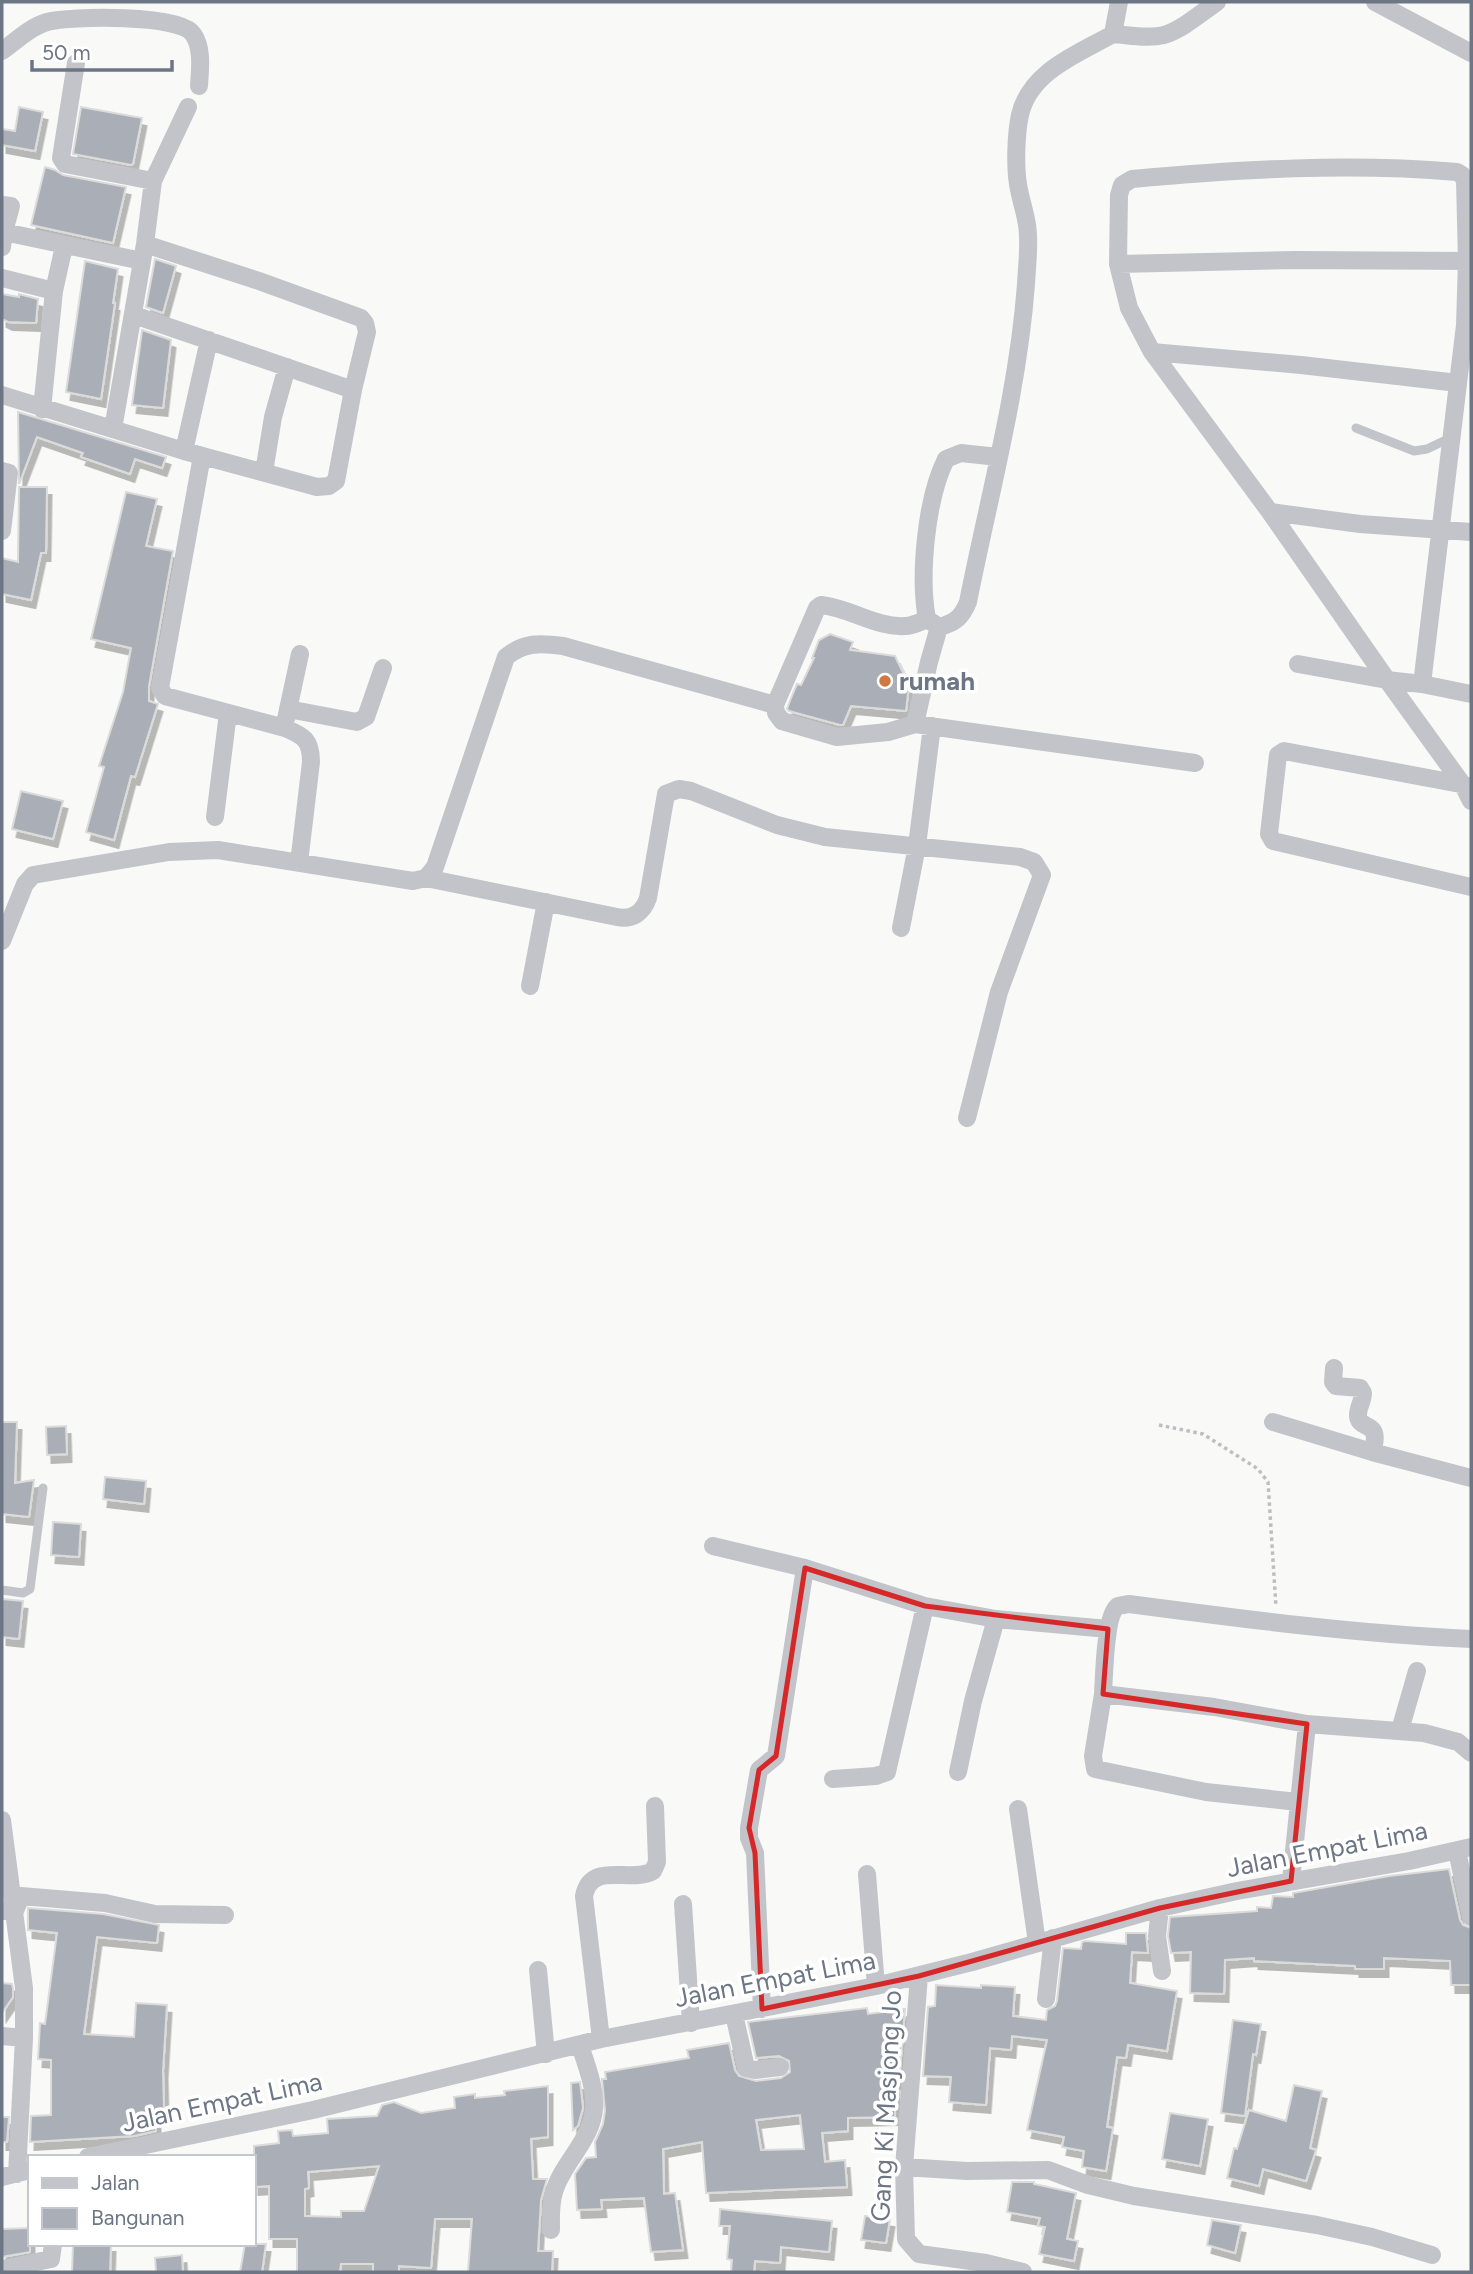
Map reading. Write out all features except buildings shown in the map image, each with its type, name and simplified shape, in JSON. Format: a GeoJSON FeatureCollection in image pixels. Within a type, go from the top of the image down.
{"type":"FeatureCollection","features":[{"type":"Feature","properties":{"kind":"street"},"geometry":{"type":"LineString","coordinates":[[1112,34],[1119,2]]}},
{"type":"Feature","properties":{"kind":"street"},"geometry":{"type":"LineString","coordinates":[[1195,763],[924,725],[837,737],[782,720],[776,713],[775,705],[817,608],[821,605],[840,608],[894,626],[953,623],[963,614],[968,602],[998,457],[1008,424],[1017,369],[1027,263],[1027,225],[1016,170],[1020,115],[1039,79],[1112,34],[1164,34],[1217,2]]}},
{"type":"Feature","properties":{"kind":"street"},"geometry":{"type":"LineString","coordinates":[[1375,2],[1471,53]]}},
{"type":"Feature","properties":{"kind":"street"},"geometry":{"type":"LineString","coordinates":[[2,51],[34,27],[48,22],[93,17],[163,21],[184,25],[194,34],[200,57],[198,86]]}},
{"type":"Feature","properties":{"kind":"street"},"geometry":{"type":"LineString","coordinates":[[76,63],[61,158],[65,164],[153,181]]}},
{"type":"Feature","properties":{"kind":"street"},"geometry":{"type":"LineString","coordinates":[[113,429],[144,253],[153,181],[188,107]]}},
{"type":"Feature","properties":{"kind":"street"},"geometry":{"type":"LineString","coordinates":[[1422,684],[1465,325],[1469,261],[1465,181],[1462,175],[1457,172],[1367,167],[1237,169],[1132,179],[1122,185],[1119,195],[1118,264],[1129,308],[1152,352],[1270,512],[1387,680],[1467,786],[1471,801]]}},
{"type":"Feature","properties":{"kind":"street"},"geometry":{"type":"LineString","coordinates":[[2,205],[11,206],[3,240],[144,253],[259,281],[361,318],[367,332],[336,481],[329,486],[317,487],[184,451],[2,395]]}},
{"type":"Feature","properties":{"kind":"street"},"geometry":{"type":"LineString","coordinates":[[41,409],[54,291],[64,246]]}},
{"type":"Feature","properties":{"kind":"street"},"geometry":{"type":"LineString","coordinates":[[1118,264],[1294,260],[1469,261]]}},
{"type":"Feature","properties":{"kind":"street"},"geometry":{"type":"LineString","coordinates":[[2,278],[54,291]]}},
{"type":"Feature","properties":{"kind":"street"},"geometry":{"type":"LineString","coordinates":[[134,315],[353,390]]}},
{"type":"Feature","properties":{"kind":"street"},"geometry":{"type":"LineString","coordinates":[[184,451],[209,340]]}},
{"type":"Feature","properties":{"kind":"street"},"geometry":{"type":"LineString","coordinates":[[1152,352],[1458,383]]}},
{"type":"Feature","properties":{"kind":"street"},"geometry":{"type":"LineString","coordinates":[[264,472],[273,417],[287,367]]}},
{"type":"Feature","properties":{"kind":"street"},"geometry":{"type":"LineString","coordinates":[[901,928],[917,846],[933,623],[924,604],[926,538],[941,469],[946,459],[961,453],[998,457]]}},
{"type":"Feature","properties":{"kind":"street"},"geometry":{"type":"LineString","coordinates":[[202,456],[160,688],[165,695],[285,728],[299,733],[307,741],[311,750],[299,863]]}},
{"type":"Feature","properties":{"kind":"street"},"geometry":{"type":"LineString","coordinates":[[2,471],[9,473],[2,531]]}},
{"type":"Feature","properties":{"kind":"street"},"geometry":{"type":"LineString","coordinates":[[1270,512],[1360,524],[1471,532]]}},
{"type":"Feature","properties":{"kind":"street"},"geometry":{"type":"LineString","coordinates":[[426,878],[435,867],[506,657],[516,648],[545,643],[562,646],[775,705]]}},
{"type":"Feature","properties":{"kind":"street"},"geometry":{"type":"LineString","coordinates":[[285,728],[300,654]]}},
{"type":"Feature","properties":{"kind":"street"},"geometry":{"type":"LineString","coordinates":[[1298,664],[1471,694]]}},
{"type":"Feature","properties":{"kind":"street"},"geometry":{"type":"LineString","coordinates":[[288,709],[357,722],[362,720],[366,717],[383,668]]}},
{"type":"Feature","properties":{"kind":"street"},"geometry":{"type":"LineString","coordinates":[[215,817],[228,713]]}},
{"type":"Feature","properties":{"kind":"street"},"geometry":{"type":"LineString","coordinates":[[1467,786],[1284,751],[1278,755],[1269,834],[1273,841],[1471,887]]}},
{"type":"Feature","properties":{"kind":"street"},"geometry":{"type":"LineString","coordinates":[[2,941],[25,884],[33,875],[187,850],[218,850],[413,881],[426,878],[630,918],[641,910],[648,898],[666,794],[679,789],[700,794],[777,825],[825,837],[1020,857],[1034,862],[1042,875],[999,992],[967,1118]]}},
{"type":"Feature","properties":{"kind":"street"},"geometry":{"type":"LineString","coordinates":[[530,986],[546,902]]}},
{"type":"Feature","properties":{"kind":"street"},"geometry":{"type":"LineString","coordinates":[[1334,1368],[1336,1386],[1360,1388],[1363,1393],[1358,1415],[1359,1421],[1376,1435],[1372,1452]]}},
{"type":"Feature","properties":{"kind":"street"},"geometry":{"type":"LineString","coordinates":[[1273,1422],[1471,1478]]}},
{"type":"Feature","properties":{"kind":"street"},"geometry":{"type":"LineString","coordinates":[[713,1546],[805,1568],[925,1606],[996,1619],[1108,1629]]}},
{"type":"Feature","properties":{"kind":"street"},"geometry":{"type":"LineString","coordinates":[[762,2009],[755,1853],[748,1838],[759,1770],[776,1756],[805,1568]]}},
{"type":"Feature","properties":{"kind":"street"},"geometry":{"type":"LineString","coordinates":[[1298,1802],[1206,1792],[1095,1769],[1093,1756],[1103,1694],[1108,1629],[1112,1612],[1118,1606],[1129,1604],[1277,1623],[1471,1639]]}},
{"type":"Feature","properties":{"kind":"street"},"geometry":{"type":"LineString","coordinates":[[833,1779],[876,1776],[887,1772],[925,1606]]}},
{"type":"Feature","properties":{"kind":"street"},"geometry":{"type":"LineString","coordinates":[[958,1772],[973,1701],[996,1619]]}},
{"type":"Feature","properties":{"kind":"street"},"geometry":{"type":"LineString","coordinates":[[1400,1730],[1417,1671]]}},
{"type":"Feature","properties":{"kind":"street"},"geometry":{"type":"LineString","coordinates":[[1103,1694],[1214,1707],[1307,1724],[1424,1733],[1458,1742],[1471,1753]]}},
{"type":"Feature","properties":{"kind":"street"},"geometry":{"type":"LineString","coordinates":[[1292,1881],[1307,1724]]}},
{"type":"Feature","properties":{"kind":"street"},"geometry":{"type":"LineString","coordinates":[[601,2039],[585,1890],[598,1876],[646,1874],[653,1871],[657,1863],[655,1806]]}},
{"type":"Feature","properties":{"kind":"street"},"geometry":{"type":"LineString","coordinates":[[1018,1809],[1045,1941],[1045,1999]]}},
{"type":"Feature","properties":{"kind":"street"},"geometry":{"type":"LineString","coordinates":[[2,1820],[8,1911],[24,1988],[24,2038],[16,2173]]}},
{"type":"Feature","properties":{"kind":"street"},"geometry":{"type":"LineString","coordinates":[[1464,1849],[1471,1917]]}},
{"type":"Feature","properties":{"kind":"street","name":"Jalan Empat Lima"},"geometry":{"type":"LineString","coordinates":[[98,2155],[313,2110],[601,2039],[876,1986],[1160,1908],[1464,1849]]}},
{"type":"Feature","properties":{"kind":"street"},"geometry":{"type":"LineString","coordinates":[[867,1874],[876,1986]]}},
{"type":"Feature","properties":{"kind":"street"},"geometry":{"type":"LineString","coordinates":[[8,1911],[20,1896],[105,1903],[155,1914],[225,1915]]}},
{"type":"Feature","properties":{"kind":"street"},"geometry":{"type":"LineString","coordinates":[[683,1903],[691,2023]]}},
{"type":"Feature","properties":{"kind":"street"},"geometry":{"type":"LineString","coordinates":[[1160,1908],[1158,1942],[1162,1970]]}},
{"type":"Feature","properties":{"kind":"street"},"geometry":{"type":"LineString","coordinates":[[537,1970],[545,2054]]}},
{"type":"Feature","properties":{"kind":"street","name":"Gang Ki Masjong Jo"},"geometry":{"type":"LineString","coordinates":[[919,1976],[904,2168],[906,2239],[919,2254],[986,2263],[1023,2272]]}},
{"type":"Feature","properties":{"kind":"street"},"geometry":{"type":"LineString","coordinates":[[734,2014],[746,2068],[755,2070],[780,2067]]}},
{"type":"Feature","properties":{"kind":"street"},"geometry":{"type":"LineString","coordinates":[[2,2036],[24,2038]]}},
{"type":"Feature","properties":{"kind":"street"},"geometry":{"type":"LineString","coordinates":[[551,2231],[554,2192],[566,2166],[579,2147],[594,2112],[593,2093],[580,2045]]}},
{"type":"Feature","properties":{"kind":"street"},"geometry":{"type":"LineString","coordinates":[[904,2168],[967,2171],[1048,2170],[1088,2185],[1134,2196],[1317,2225],[1372,2237],[1432,2255]]}},
{"type":"Feature","properties":{"kind":"street"},"geometry":{"type":"LineString","coordinates":[[2,2269],[51,2259],[53,2246]]}},
{"type":"Feature","properties":{"kind":"lane"},"geometry":{"type":"LineString","coordinates":[[1356,428],[1413,451],[1427,449],[1452,438]]}},
{"type":"Feature","properties":{"kind":"lane"},"geometry":{"type":"LineString","coordinates":[[2,1590],[23,1593],[30,1589],[43,1488]]}},
{"type":"Feature","properties":{"kind":"path"},"geometry":{"type":"LineString","coordinates":[[1159,1425],[1203,1434],[1258,1469],[1268,1482],[1277,1623]]}},
{"type":"Feature","properties":{"kind":"highlighted area"},"geometry":{"type":"Polygon","coordinates":[[[805,1568],[925,1606],[1108,1629],[1103,1694],[1307,1724],[1291,1881],[1160,1908],[919,1976],[762,2009],[755,1853],[749,1828],[759,1770],[776,1756],[805,1568]]]}},
{"type":"Feature","properties":{"kind":"place","name":"rumah"},"geometry":{"type":"Point","coordinates":[885,681]}}]}
